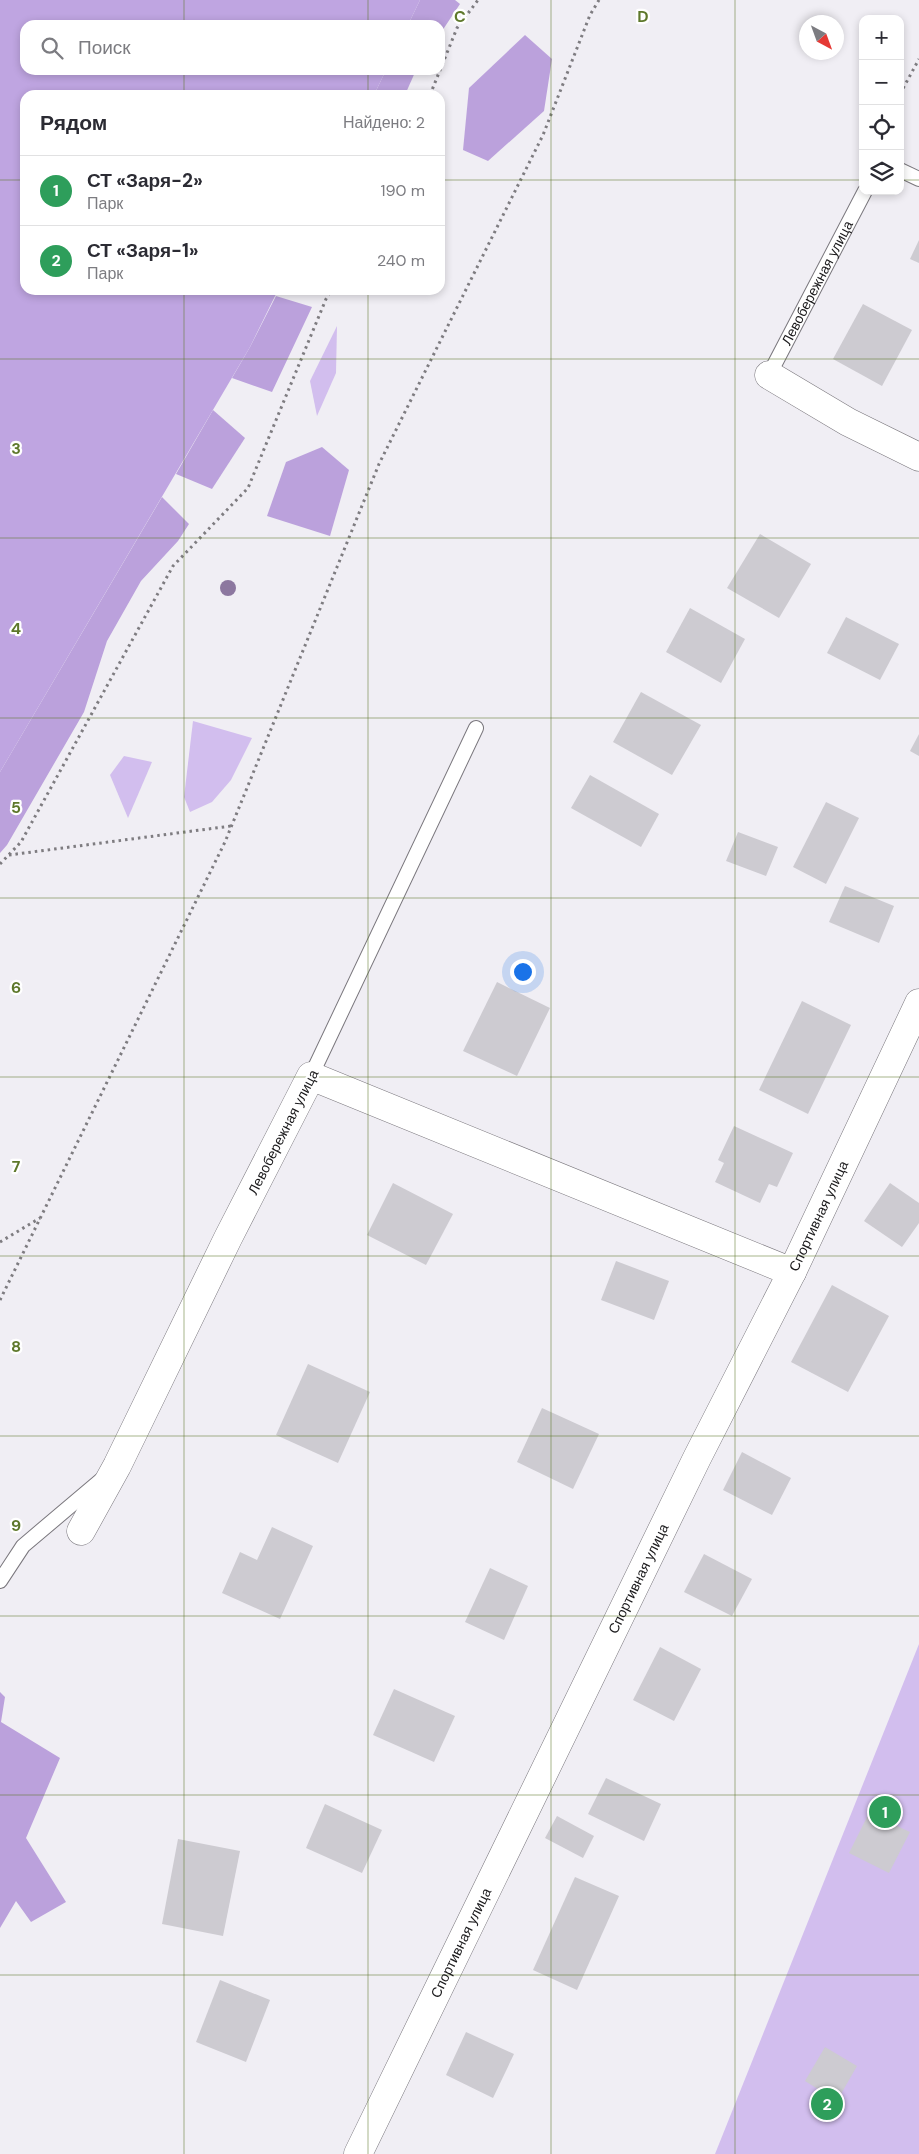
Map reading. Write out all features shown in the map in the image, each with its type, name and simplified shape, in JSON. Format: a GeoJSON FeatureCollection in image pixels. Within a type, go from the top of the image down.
{"type":"FeatureCollection","features":[{"type":"Feature","properties":{"kind":"street"},"geometry":{"type":"LineString","coordinates":[[769,376],[848,422],[919,457]]}},
{"type":"Feature","properties":{"kind":"street","name":"Спортивная улица"},"geometry":{"type":"LineString","coordinates":[[358,2154],[697,1458],[792,1272],[919,1003]]}},
{"type":"Feature","properties":{"kind":"street"},"geometry":{"type":"LineString","coordinates":[[311,1076],[792,1272]]}},
{"type":"Feature","properties":{"kind":"street","name":"Левобережная улица"},"geometry":{"type":"LineString","coordinates":[[81,1531],[117,1466],[228,1238],[311,1076]]}},
{"type":"Feature","properties":{"kind":"lane"},"geometry":{"type":"LineString","coordinates":[[904,172],[919,180]]}},
{"type":"Feature","properties":{"kind":"lane","name":"Левобережная улица"},"geometry":{"type":"LineString","coordinates":[[769,376],[863,195]]}},
{"type":"Feature","properties":{"kind":"lane","name":"Левобережная улица"},"geometry":{"type":"LineString","coordinates":[[311,1076],[476,728]]}},
{"type":"Feature","properties":{"kind":"lane"},"geometry":{"type":"LineString","coordinates":[[0,1581],[23,1546],[117,1466]]}},
{"type":"Feature","properties":{"kind":"path"},"geometry":{"type":"LineString","coordinates":[[445,58],[457,28],[478,0]]}},
{"type":"Feature","properties":{"kind":"path"},"geometry":{"type":"LineString","coordinates":[[0,1300],[231,826],[379,464],[543,135],[590,15],[599,0]]}},
{"type":"Feature","properties":{"kind":"path"},"geometry":{"type":"LineString","coordinates":[[904,87],[919,59]]}},
{"type":"Feature","properties":{"kind":"path"},"geometry":{"type":"LineString","coordinates":[[432,90],[438,75]]}},
{"type":"Feature","properties":{"kind":"path"},"geometry":{"type":"LineString","coordinates":[[0,864],[21,842],[173,566],[248,488],[329,295]]}},
{"type":"Feature","properties":{"kind":"path"},"geometry":{"type":"LineString","coordinates":[[9,855],[231,826]]}},
{"type":"Feature","properties":{"kind":"path"},"geometry":{"type":"LineString","coordinates":[[0,1242],[41,1217]]}},
{"type":"Feature","properties":{"kind":"shaded area"},"geometry":{"type":"Polygon","coordinates":[[[0,0],[420,0],[410,20],[20,20],[20,75],[384,75],[376,90],[20,90],[20,295],[276,295],[250,347],[0,772],[0,0]]]}},
{"type":"Feature","properties":{"kind":"shaded area"},"geometry":{"type":"Polygon","coordinates":[[[420,0],[455,0],[460,4],[445,26],[445,20],[410,20],[420,0]]]}},
{"type":"Feature","properties":{"kind":"shaded area"},"geometry":{"type":"Polygon","coordinates":[[[525,35],[552,59],[544,111],[488,161],[463,150],[469,88],[525,35]]]}},
{"type":"Feature","properties":{"kind":"shaded area"},"geometry":{"type":"Polygon","coordinates":[[[384,75],[414,75],[407,90],[376,90],[384,75]]]}},
{"type":"Feature","properties":{"kind":"shaded area"},"geometry":{"type":"Polygon","coordinates":[[[276,296],[312,307],[272,392],[232,378],[276,296]]]}},
{"type":"Feature","properties":{"kind":"shaded area"},"geometry":{"type":"Polygon","coordinates":[[[337,326],[336,373],[317,416],[310,381],[337,326]]]}},
{"type":"Feature","properties":{"kind":"shaded area"},"geometry":{"type":"Polygon","coordinates":[[[213,410],[245,438],[212,489],[176,474],[213,410]]]}},
{"type":"Feature","properties":{"kind":"shaded area"},"geometry":{"type":"Polygon","coordinates":[[[322,447],[349,470],[330,536],[267,516],[286,462],[322,447]]]}},
{"type":"Feature","properties":{"kind":"shaded area"},"geometry":{"type":"Polygon","coordinates":[[[162,497],[189,524],[178,541],[141,581],[107,641],[84,712],[7,845],[0,853],[0,772],[162,497]]]}},
{"type":"Feature","properties":{"kind":"shaded area"},"geometry":{"type":"Polygon","coordinates":[[[193,721],[252,738],[231,780],[212,802],[190,812],[184,797],[193,721]]]}},
{"type":"Feature","properties":{"kind":"shaded area"},"geometry":{"type":"Polygon","coordinates":[[[124,756],[152,762],[128,818],[110,775],[124,756]]]}},
{"type":"Feature","properties":{"kind":"shaded area"},"geometry":{"type":"Polygon","coordinates":[[[919,1644],[919,2154],[715,2154],[919,1644]]]}},
{"type":"Feature","properties":{"kind":"shaded area"},"geometry":{"type":"Polygon","coordinates":[[[0,1692],[5,1697],[1,1722],[60,1758],[26,1838],[66,1902],[31,1922],[16,1901],[0,1928],[0,1692]]]}},
{"type":"Feature","properties":{"kind":"building"},"geometry":{"type":"Polygon","coordinates":[[[919,240],[919,263],[910,259],[919,240]]]}},
{"type":"Feature","properties":{"kind":"building"},"geometry":{"type":"Polygon","coordinates":[[[863,304],[912,330],[882,386],[833,359],[863,304]]]}},
{"type":"Feature","properties":{"kind":"building"},"geometry":{"type":"Polygon","coordinates":[[[760,534],[811,564],[779,618],[727,588],[760,534]]]}},
{"type":"Feature","properties":{"kind":"building"},"geometry":{"type":"Polygon","coordinates":[[[690,608],[745,639],[721,683],[666,652],[690,608]]]}},
{"type":"Feature","properties":{"kind":"building"},"geometry":{"type":"Polygon","coordinates":[[[846,617],[899,644],[880,680],[827,653],[846,617]]]}},
{"type":"Feature","properties":{"kind":"building"},"geometry":{"type":"Polygon","coordinates":[[[641,692],[701,725],[672,775],[613,742],[641,692]]]}},
{"type":"Feature","properties":{"kind":"building"},"geometry":{"type":"Polygon","coordinates":[[[919,734],[919,756],[910,751],[919,734]]]}},
{"type":"Feature","properties":{"kind":"building"},"geometry":{"type":"Polygon","coordinates":[[[590,775],[659,814],[641,847],[571,808],[590,775]]]}},
{"type":"Feature","properties":{"kind":"building"},"geometry":{"type":"Polygon","coordinates":[[[826,802],[859,818],[826,884],[793,867],[826,802]]]}},
{"type":"Feature","properties":{"kind":"building"},"geometry":{"type":"Polygon","coordinates":[[[738,832],[778,847],[766,876],[726,861],[738,832]]]}},
{"type":"Feature","properties":{"kind":"building"},"geometry":{"type":"Polygon","coordinates":[[[845,886],[894,906],[879,943],[829,922],[845,886]]]}},
{"type":"Feature","properties":{"kind":"building"},"geometry":{"type":"Polygon","coordinates":[[[497,982],[550,1008],[517,1076],[463,1051],[497,982]]]}},
{"type":"Feature","properties":{"kind":"building"},"geometry":{"type":"Polygon","coordinates":[[[802,1001],[851,1025],[808,1114],[759,1090],[802,1001]]]}},
{"type":"Feature","properties":{"kind":"building"},"geometry":{"type":"Polygon","coordinates":[[[734,1126],[793,1153],[777,1187],[769,1184],[760,1203],[715,1182],[724,1163],[718,1160],[734,1126]]]}},
{"type":"Feature","properties":{"kind":"building"},"geometry":{"type":"Polygon","coordinates":[[[393,1183],[453,1214],[426,1265],[367,1235],[393,1183]]]}},
{"type":"Feature","properties":{"kind":"building"},"geometry":{"type":"Polygon","coordinates":[[[890,1183],[919,1203],[919,1223],[902,1247],[864,1221],[890,1183]]]}},
{"type":"Feature","properties":{"kind":"building"},"geometry":{"type":"Polygon","coordinates":[[[616,1261],[669,1281],[654,1320],[601,1300],[616,1261]]]}},
{"type":"Feature","properties":{"kind":"building"},"geometry":{"type":"Polygon","coordinates":[[[832,1285],[889,1316],[848,1392],[791,1362],[832,1285]]]}},
{"type":"Feature","properties":{"kind":"building"},"geometry":{"type":"Polygon","coordinates":[[[308,1364],[370,1392],[338,1463],[276,1435],[308,1364]]]}},
{"type":"Feature","properties":{"kind":"building"},"geometry":{"type":"Polygon","coordinates":[[[542,1408],[599,1434],[573,1489],[517,1462],[542,1408]]]}},
{"type":"Feature","properties":{"kind":"building"},"geometry":{"type":"Polygon","coordinates":[[[742,1452],[791,1478],[772,1515],[723,1490],[742,1452]]]}},
{"type":"Feature","properties":{"kind":"building"},"geometry":{"type":"Polygon","coordinates":[[[272,1527],[313,1546],[280,1619],[222,1593],[240,1552],[257,1560],[272,1527]]]}},
{"type":"Feature","properties":{"kind":"building"},"geometry":{"type":"Polygon","coordinates":[[[704,1554],[752,1579],[732,1616],[684,1592],[704,1554]]]}},
{"type":"Feature","properties":{"kind":"building"},"geometry":{"type":"Polygon","coordinates":[[[490,1568],[528,1586],[504,1640],[465,1622],[490,1568]]]}},
{"type":"Feature","properties":{"kind":"building"},"geometry":{"type":"Polygon","coordinates":[[[660,1647],[701,1669],[674,1721],[633,1700],[660,1647]]]}},
{"type":"Feature","properties":{"kind":"building"},"geometry":{"type":"Polygon","coordinates":[[[394,1689],[455,1716],[434,1762],[373,1735],[394,1689]]]}},
{"type":"Feature","properties":{"kind":"building"},"geometry":{"type":"Polygon","coordinates":[[[606,1778],[661,1804],[644,1841],[588,1814],[606,1778]]]}},
{"type":"Feature","properties":{"kind":"building"},"geometry":{"type":"Polygon","coordinates":[[[325,1804],[382,1830],[362,1873],[306,1848],[325,1804]]]}},
{"type":"Feature","properties":{"kind":"building"},"geometry":{"type":"Polygon","coordinates":[[[869,1813],[910,1832],[889,1873],[849,1853],[869,1813]]]}},
{"type":"Feature","properties":{"kind":"building"},"geometry":{"type":"Polygon","coordinates":[[[557,1816],[594,1836],[583,1858],[545,1838],[557,1816]]]}},
{"type":"Feature","properties":{"kind":"building"},"geometry":{"type":"Polygon","coordinates":[[[178,1839],[240,1851],[223,1936],[162,1924],[178,1839]]]}},
{"type":"Feature","properties":{"kind":"building"},"geometry":{"type":"Polygon","coordinates":[[[575,1877],[619,1896],[577,1990],[533,1970],[575,1877]]]}},
{"type":"Feature","properties":{"kind":"building"},"geometry":{"type":"Polygon","coordinates":[[[220,1980],[270,2000],[246,2062],[196,2042],[220,1980]]]}},
{"type":"Feature","properties":{"kind":"building"},"geometry":{"type":"Polygon","coordinates":[[[466,2032],[514,2054],[493,2098],[446,2075],[466,2032]]]}},
{"type":"Feature","properties":{"kind":"building"},"geometry":{"type":"Polygon","coordinates":[[[825,2047],[857,2066],[837,2101],[805,2081],[825,2047]]]}},
{"type":"Feature","properties":{"kind":"place","name":"СТ «Заря-2»"},"geometry":{"type":"Point","coordinates":[885,1812]}},
{"type":"Feature","properties":{"kind":"place","name":"СТ «Заря-1»"},"geometry":{"type":"Point","coordinates":[827,2104]}}]}
